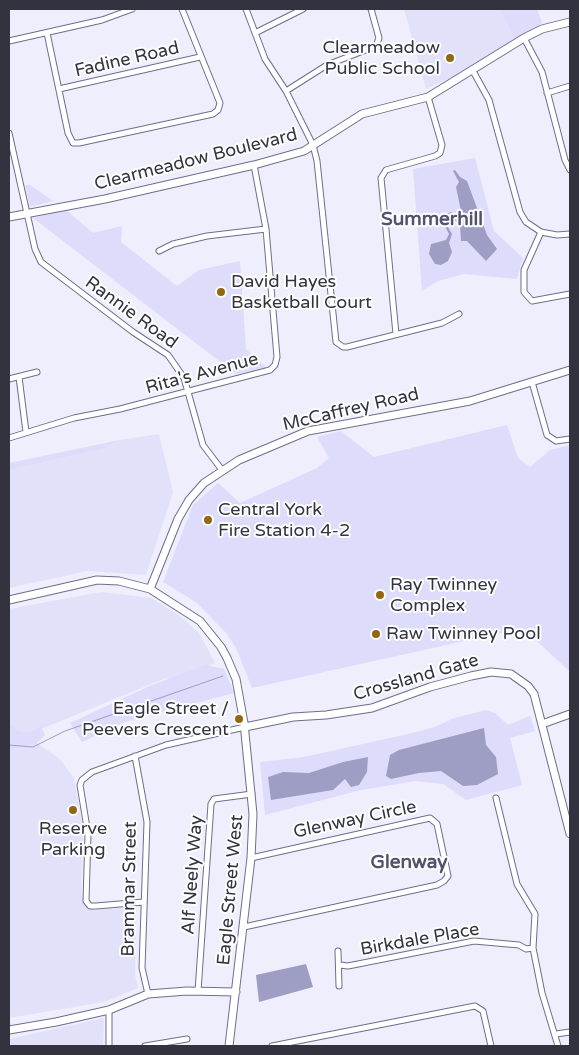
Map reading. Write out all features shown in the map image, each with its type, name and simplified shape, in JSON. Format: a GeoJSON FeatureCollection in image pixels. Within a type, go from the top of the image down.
{"type":"FeatureCollection","features":[{"type":"Feature","properties":{"kind":"street"},"geometry":{"type":"LineString","coordinates":[[9,41],[102,20],[132,9]]}},
{"type":"Feature","properties":{"kind":"street"},"geometry":{"type":"LineString","coordinates":[[47,33],[68,134],[73,142],[79,143],[212,114],[218,110],[220,103],[182,9]]}},
{"type":"Feature","properties":{"kind":"street"},"geometry":{"type":"LineString","coordinates":[[246,9],[265,59],[286,91],[313,145],[321,184],[336,342],[342,347],[347,347],[442,323],[459,314]]}},
{"type":"Feature","properties":{"kind":"street"},"geometry":{"type":"LineString","coordinates":[[256,33],[303,9]]}},
{"type":"Feature","properties":{"kind":"street"},"geometry":{"type":"LineString","coordinates":[[286,91],[326,65],[376,46],[379,38],[371,9]]}},
{"type":"Feature","properties":{"kind":"street","name":"Clearmeadow Boulevard"},"geometry":{"type":"LineString","coordinates":[[9,217],[254,165],[304,151],[362,114],[428,97],[524,38],[542,29],[570,22]]}},
{"type":"Feature","properties":{"kind":"street"},"geometry":{"type":"LineString","coordinates":[[524,38],[539,66],[565,160],[570,170]]}},
{"type":"Feature","properties":{"kind":"street","name":"Fadine Road"},"geometry":{"type":"LineString","coordinates":[[59,89],[200,57]]}},
{"type":"Feature","properties":{"kind":"street"},"geometry":{"type":"LineString","coordinates":[[473,71],[489,100],[520,212],[526,222],[541,232],[557,236],[570,234]]}},
{"type":"Feature","properties":{"kind":"street"},"geometry":{"type":"LineString","coordinates":[[547,93],[570,86]]}},
{"type":"Feature","properties":{"kind":"street"},"geometry":{"type":"LineString","coordinates":[[396,334],[381,178],[386,170],[440,153],[442,145],[428,97]]}},
{"type":"Feature","properties":{"kind":"street","name":"Rannie Road"},"geometry":{"type":"LineString","coordinates":[[9,132],[35,249],[41,262],[133,332],[168,355],[179,368],[189,392],[203,446],[222,470]]}},
{"type":"Feature","properties":{"kind":"street","name":"Rita's Avenue"},"geometry":{"type":"LineString","coordinates":[[9,438],[26,432],[263,373],[275,365],[276,356],[266,230],[254,165]]}},
{"type":"Feature","properties":{"kind":"street"},"geometry":{"type":"LineString","coordinates":[[159,251],[173,244],[207,236],[266,230]]}},
{"type":"Feature","properties":{"kind":"street"},"geometry":{"type":"LineString","coordinates":[[541,232],[524,270],[524,292],[532,301],[570,294]]}},
{"type":"Feature","properties":{"kind":"street","name":"McCaffrey Road"},"geometry":{"type":"LineString","coordinates":[[150,589],[178,519],[189,500],[204,483],[222,470],[260,450],[308,431],[470,400],[570,370]]}},
{"type":"Feature","properties":{"kind":"street"},"geometry":{"type":"LineString","coordinates":[[9,379],[37,372]]}},
{"type":"Feature","properties":{"kind":"street"},"geometry":{"type":"LineString","coordinates":[[19,377],[26,432]]}},
{"type":"Feature","properties":{"kind":"street"},"geometry":{"type":"LineString","coordinates":[[532,382],[547,435],[556,441],[570,438]]}},
{"type":"Feature","properties":{"kind":"street","name":"Eagle Street West"},"geometry":{"type":"LineString","coordinates":[[9,600],[96,580],[133,584],[150,589],[200,621],[221,647],[236,679],[245,727],[254,814],[244,927],[229,1046]]}},
{"type":"Feature","properties":{"kind":"street","name":"Crossland Gate"},"geometry":{"type":"LineString","coordinates":[[245,727],[293,717],[326,715],[372,708],[430,687],[490,672],[510,674],[528,686],[534,694],[570,834]]}},
{"type":"Feature","properties":{"kind":"street"},"geometry":{"type":"LineString","coordinates":[[542,724],[570,714]]}},
{"type":"Feature","properties":{"kind":"street"},"geometry":{"type":"LineString","coordinates":[[144,902],[90,906],[84,894],[88,834],[80,785],[82,780],[92,772],[166,745],[245,727]]}},
{"type":"Feature","properties":{"kind":"street","name":"Brammar Street"},"geometry":{"type":"LineString","coordinates":[[135,756],[147,822],[142,968],[148,994]]}},
{"type":"Feature","properties":{"kind":"street","name":"Alf Neely Way"},"geometry":{"type":"LineString","coordinates":[[198,991],[211,804],[214,799],[252,794]]}},
{"type":"Feature","properties":{"kind":"street"},"geometry":{"type":"LineString","coordinates":[[496,798],[518,884],[535,914],[533,948],[542,993],[556,1034],[558,1046]]}},
{"type":"Feature","properties":{"kind":"street","name":"Glenway Circle"},"geometry":{"type":"LineString","coordinates":[[244,927],[438,885],[448,876],[437,824],[430,818],[251,858]]}},
{"type":"Feature","properties":{"kind":"street","name":"Birkdale Place"},"geometry":{"type":"LineString","coordinates":[[340,965],[348,966],[474,941],[519,945],[526,949],[533,948]]}},
{"type":"Feature","properties":{"kind":"street"},"geometry":{"type":"LineString","coordinates":[[338,951],[340,965],[339,986]]}},
{"type":"Feature","properties":{"kind":"street"},"geometry":{"type":"LineString","coordinates":[[9,1030],[108,1010],[148,994],[198,991],[236,992]]}},
{"type":"Feature","properties":{"kind":"street"},"geometry":{"type":"LineString","coordinates":[[272,1046],[475,1006],[483,1010],[491,1046]]}},
{"type":"Feature","properties":{"kind":"street"},"geometry":{"type":"LineString","coordinates":[[108,1010],[109,1046]]}},
{"type":"Feature","properties":{"kind":"street"},"geometry":{"type":"LineString","coordinates":[[556,1034],[570,1032]]}},
{"type":"Feature","properties":{"kind":"street"},"geometry":{"type":"LineString","coordinates":[[145,1046],[187,1039]]}},
{"type":"Feature","properties":{"kind":"shaded area","name":"Clearmeadow Public School"},"geometry":{"type":"Polygon","coordinates":[[[404,9],[500,9],[514,39],[452,77],[426,89],[404,9]]]}},
{"type":"Feature","properties":{"kind":"shaded area"},"geometry":{"type":"Polygon","coordinates":[[[500,9],[537,9],[542,23],[514,39],[500,9]]]}},
{"type":"Feature","properties":{"kind":"shaded area"},"geometry":{"type":"Polygon","coordinates":[[[475,158],[494,231],[523,258],[517,279],[464,274],[438,281],[422,291],[413,169],[475,158]]]}},
{"type":"Feature","properties":{"kind":"shaded area"},"geometry":{"type":"Polygon","coordinates":[[[455,170],[460,177],[467,181],[487,235],[497,249],[486,261],[467,241],[461,241],[460,225],[448,215],[443,219],[452,234],[449,243],[452,252],[448,261],[441,265],[435,264],[429,254],[431,244],[446,240],[449,234],[440,217],[451,212],[458,218],[462,216],[456,187],[459,182],[453,171],[455,170]]]}},
{"type":"Feature","properties":{"kind":"shaded area"},"geometry":{"type":"Polygon","coordinates":[[[25,185],[30,185],[53,201],[30,207],[25,185]]]}},
{"type":"Feature","properties":{"kind":"shaded area"},"geometry":{"type":"Polygon","coordinates":[[[66,210],[93,233],[122,226],[121,242],[177,286],[199,270],[240,261],[246,349],[267,368],[236,374],[33,218],[66,210]]]}},
{"type":"Feature","properties":{"kind":"shaded area"},"geometry":{"type":"Polygon","coordinates":[[[507,425],[518,458],[530,467],[550,450],[570,445],[570,672],[523,628],[252,688],[236,648],[226,633],[197,603],[163,582],[193,505],[218,483],[240,503],[317,468],[329,458],[317,437],[341,431],[374,457],[507,425]]]}},
{"type":"Feature","properties":{"kind":"shaded area"},"geometry":{"type":"Polygon","coordinates":[[[159,434],[173,492],[146,575],[87,571],[9,588],[9,470],[103,449],[120,440],[159,434]]]}},
{"type":"Feature","properties":{"kind":"shaded area"},"geometry":{"type":"Polygon","coordinates":[[[120,440],[103,449],[9,470],[9,463],[120,440]]]}},
{"type":"Feature","properties":{"kind":"shaded area"},"geometry":{"type":"Polygon","coordinates":[[[101,592],[151,598],[177,614],[199,633],[215,663],[177,681],[166,678],[24,736],[9,726],[9,609],[101,592]]]}},
{"type":"Feature","properties":{"kind":"shaded area"},"geometry":{"type":"Polygon","coordinates":[[[206,665],[224,669],[234,693],[125,722],[82,742],[70,723],[152,685],[206,665]]]}},
{"type":"Feature","properties":{"kind":"shaded area"},"geometry":{"type":"Polygon","coordinates":[[[486,710],[495,713],[508,725],[530,716],[535,731],[510,738],[522,785],[466,800],[443,784],[415,781],[361,790],[265,815],[260,762],[304,757],[408,734],[435,727],[454,718],[486,710]]]}},
{"type":"Feature","properties":{"kind":"shaded area"},"geometry":{"type":"Polygon","coordinates":[[[9,725],[20,732],[30,732],[41,726],[45,735],[37,743],[9,750],[9,725]]]}},
{"type":"Feature","properties":{"kind":"shaded area"},"geometry":{"type":"Polygon","coordinates":[[[484,728],[486,745],[496,757],[498,774],[477,785],[463,786],[441,771],[419,773],[391,779],[386,776],[390,755],[399,750],[484,728]]]}},
{"type":"Feature","properties":{"kind":"shaded area"},"geometry":{"type":"Polygon","coordinates":[[[37,743],[60,759],[74,778],[83,830],[81,890],[83,902],[94,910],[136,907],[135,975],[138,988],[104,1002],[9,1018],[9,750],[37,743]]]}},
{"type":"Feature","properties":{"kind":"shaded area"},"geometry":{"type":"Polygon","coordinates":[[[368,757],[367,772],[359,785],[351,787],[345,779],[333,790],[271,800],[268,777],[283,772],[309,773],[343,762],[368,757]]]}},
{"type":"Feature","properties":{"kind":"shaded area"},"geometry":{"type":"Polygon","coordinates":[[[306,964],[313,987],[259,1002],[256,975],[306,964]]]}},
{"type":"Feature","properties":{"kind":"shaded area"},"geometry":{"type":"Polygon","coordinates":[[[104,1018],[103,1046],[9,1046],[9,1039],[104,1018]]]}},
{"type":"Feature","properties":{"kind":"waterway"},"geometry":{"type":"LineString","coordinates":[[9,745],[33,747],[65,731],[223,676]]}},
{"type":"Feature","properties":{"kind":"place","name":"Clearmeadow Public School"},"geometry":{"type":"Point","coordinates":[450,58]}},
{"type":"Feature","properties":{"kind":"place","name":"David Hayes Basketball Court"},"geometry":{"type":"Point","coordinates":[221,292]}},
{"type":"Feature","properties":{"kind":"place","name":"Central York Fire Station 4-2"},"geometry":{"type":"Point","coordinates":[208,520]}},
{"type":"Feature","properties":{"kind":"place","name":"Ray Twinney Complex"},"geometry":{"type":"Point","coordinates":[380,595]}},
{"type":"Feature","properties":{"kind":"place","name":"Raw Twinney Pool"},"geometry":{"type":"Point","coordinates":[376,634]}},
{"type":"Feature","properties":{"kind":"place","name":"Eagle Street / Peevers Crescent"},"geometry":{"type":"Point","coordinates":[239,719]}},
{"type":"Feature","properties":{"kind":"place","name":"Reserve Parking"},"geometry":{"type":"Point","coordinates":[73,810]}},
{"type":"Feature","properties":{"kind":"district","name":"Summerhill"},"geometry":{"type":"Point","coordinates":[432,220]}},
{"type":"Feature","properties":{"kind":"district","name":"Glenway"},"geometry":{"type":"Point","coordinates":[409,863]}}]}
